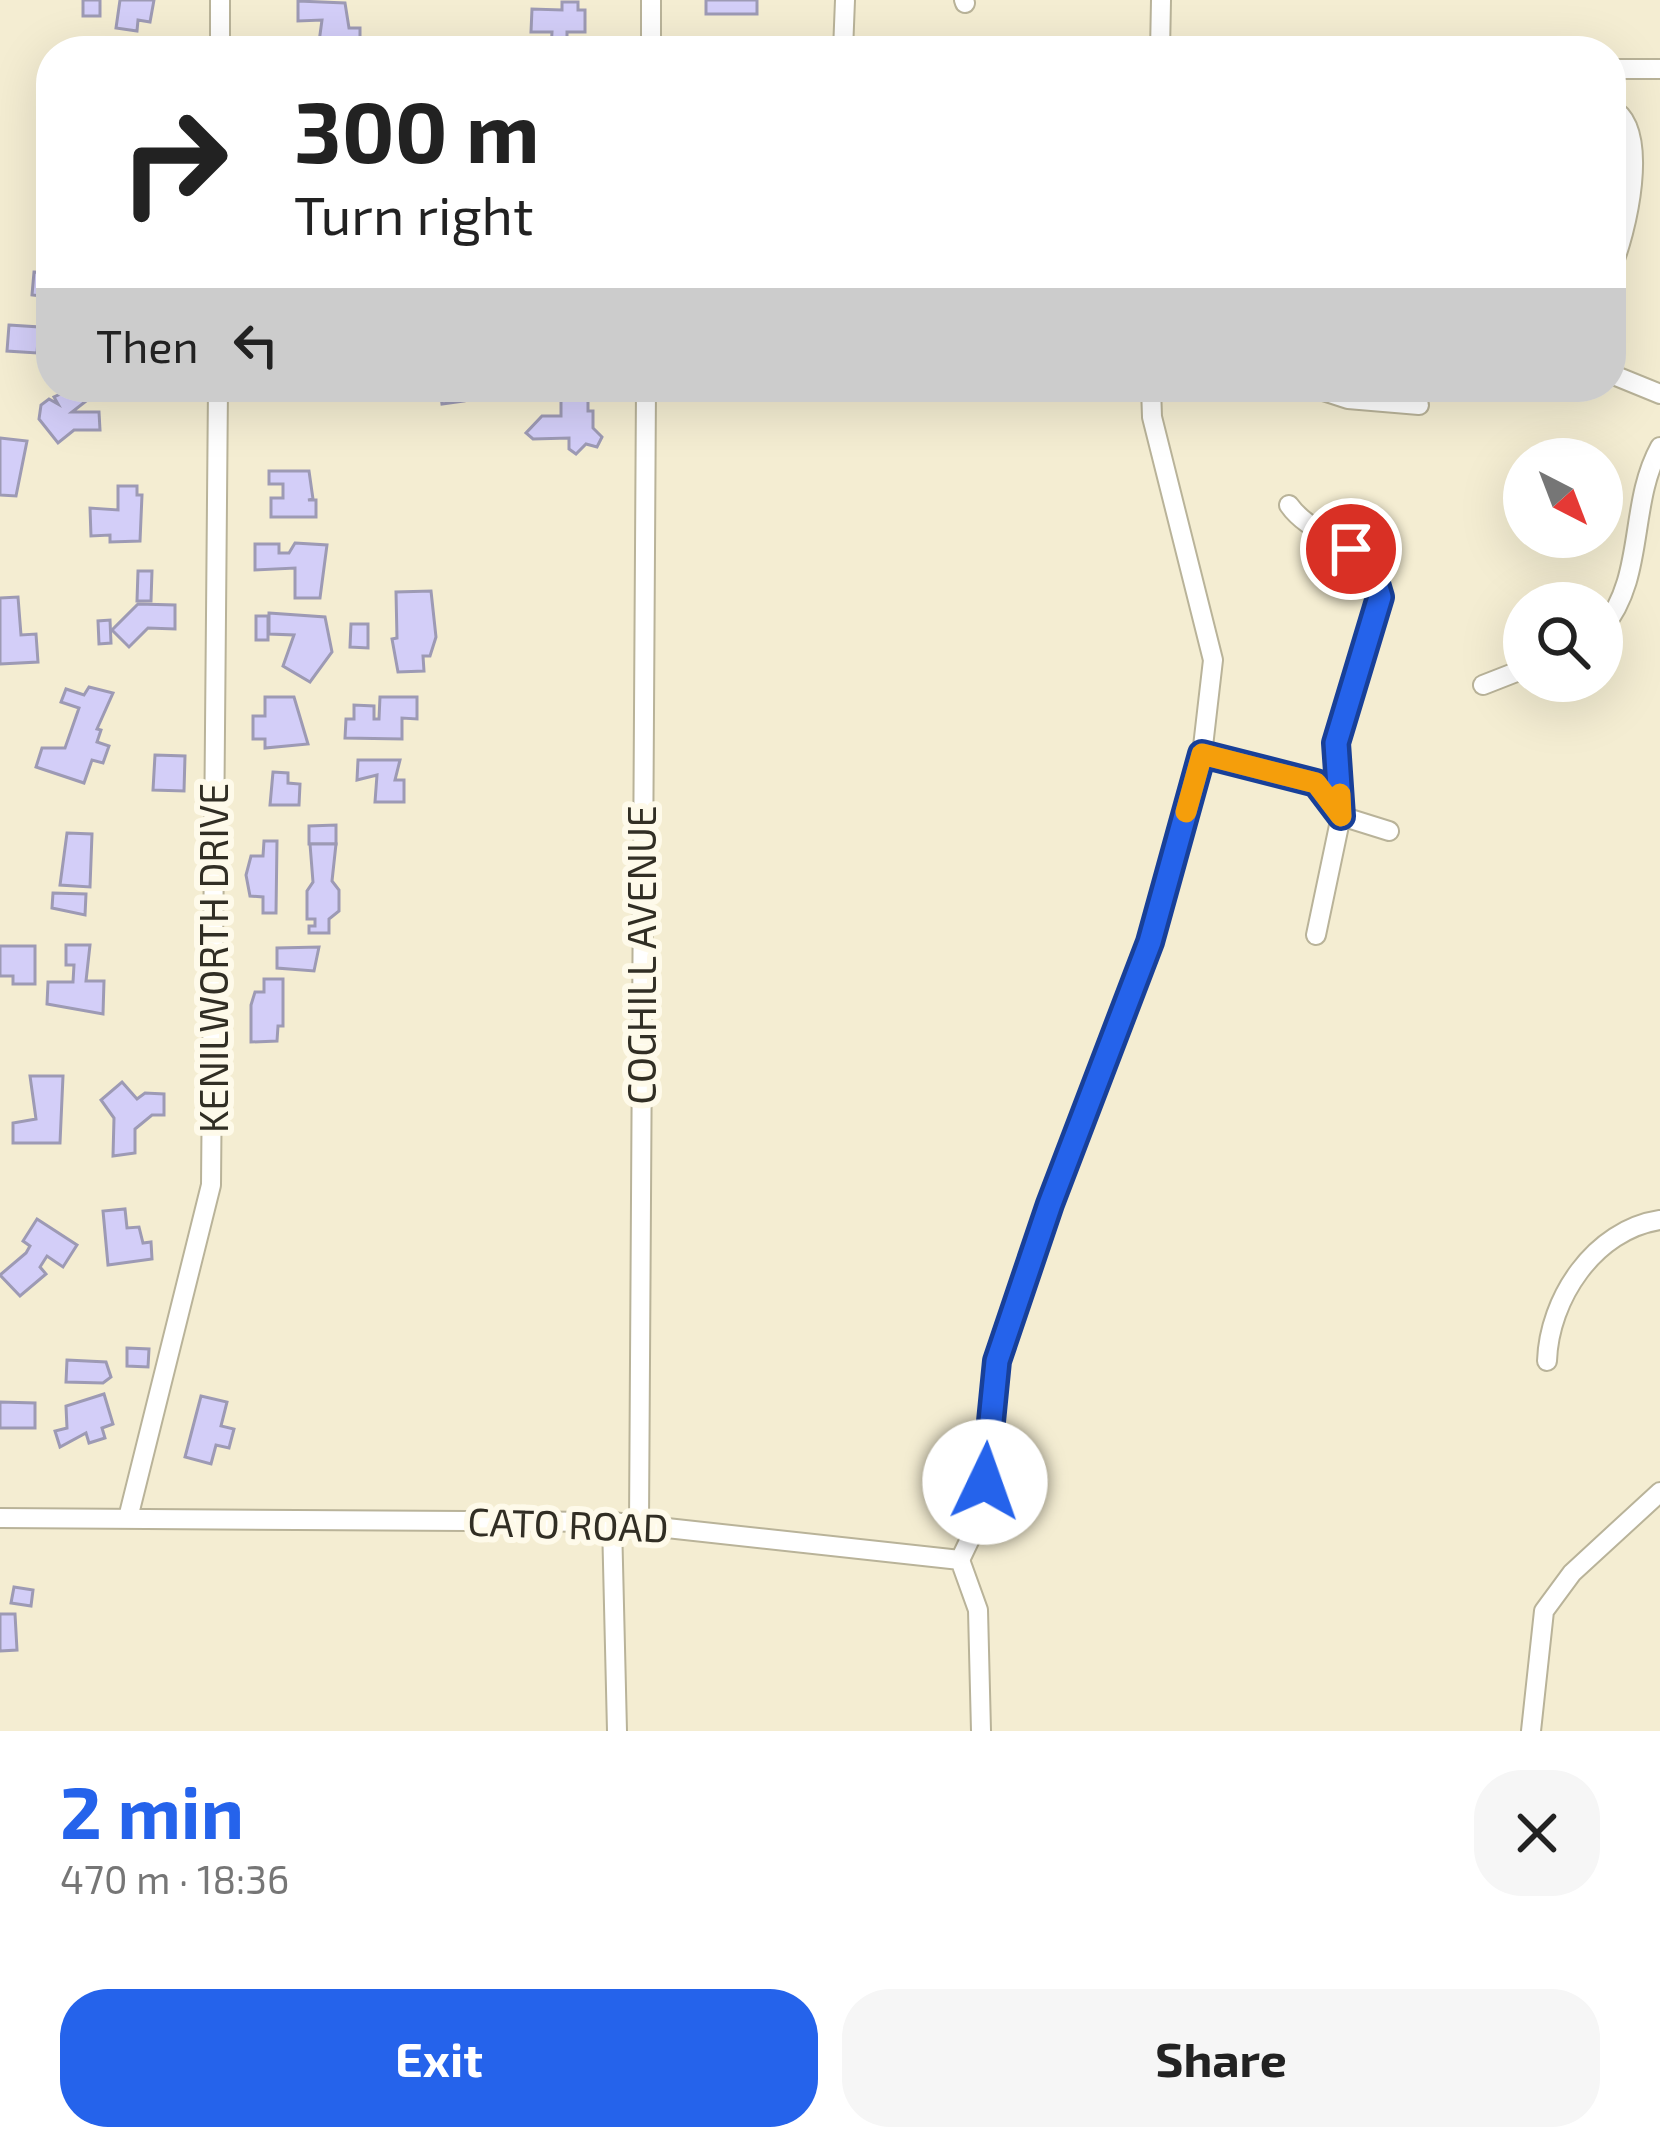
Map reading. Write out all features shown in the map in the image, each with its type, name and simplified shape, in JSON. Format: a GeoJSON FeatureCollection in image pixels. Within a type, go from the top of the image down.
{"type":"FeatureCollection","features":[{"type":"Feature","properties":{"kind":"street"},"geometry":{"type":"LineString","coordinates":[[220,0],[220,36]]}},
{"type":"Feature","properties":{"kind":"street"},"geometry":{"type":"LineString","coordinates":[[650,36],[651,0]]}},
{"type":"Feature","properties":{"kind":"street"},"geometry":{"type":"LineString","coordinates":[[844,36],[845,0]]}},
{"type":"Feature","properties":{"kind":"street"},"geometry":{"type":"LineString","coordinates":[[1160,36],[1161,0]]}},
{"type":"Feature","properties":{"kind":"street"},"geometry":{"type":"LineString","coordinates":[[1626,69],[1660,69]]}},
{"type":"Feature","properties":{"kind":"street"},"geometry":{"type":"LineString","coordinates":[[1626,122],[1631,140],[1626,236]]}},
{"type":"Feature","properties":{"kind":"street"},"geometry":{"type":"LineString","coordinates":[[1626,380],[1660,394]]}},
{"type":"Feature","properties":{"kind":"street","name":"KENILWORTH DRIVE"},"geometry":{"type":"LineString","coordinates":[[128,1518],[211,1185],[218,402]]}},
{"type":"Feature","properties":{"kind":"street","name":"COGHILL AVENUE"},"geometry":{"type":"LineString","coordinates":[[639,1524],[646,402]]}},
{"type":"Feature","properties":{"kind":"street"},"geometry":{"type":"LineString","coordinates":[[981,1731],[978,1610],[960,1560],[980,1518],[997,1361],[1050,1204],[1150,942],[1202,754],[1214,660],[1151,402]]}},
{"type":"Feature","properties":{"kind":"street"},"geometry":{"type":"LineString","coordinates":[[1384,402],[1419,405]]}},
{"type":"Feature","properties":{"kind":"street"},"geometry":{"type":"LineString","coordinates":[[1623,594],[1634,566],[1641,509],[1660,447]]}},
{"type":"Feature","properties":{"kind":"street"},"geometry":{"type":"LineString","coordinates":[[1289,505],[1351,549],[1379,582],[1380,597],[1336,743],[1341,816],[1316,935]]}},
{"type":"Feature","properties":{"kind":"street"},"geometry":{"type":"LineString","coordinates":[[1483,685],[1503,677]]}},
{"type":"Feature","properties":{"kind":"street"},"geometry":{"type":"LineString","coordinates":[[1202,754],[1316,783],[1341,816],[1389,831]]}},
{"type":"Feature","properties":{"kind":"street"},"geometry":{"type":"LineString","coordinates":[[1547,1361],[1548,1331],[1575,1274],[1631,1229],[1660,1220]]}},
{"type":"Feature","properties":{"kind":"street"},"geometry":{"type":"LineString","coordinates":[[1531,1731],[1544,1612],[1572,1574],[1660,1492]]}},
{"type":"Feature","properties":{"kind":"street","name":"CATO ROAD"},"geometry":{"type":"LineString","coordinates":[[0,1518],[612,1522],[960,1560]]}},
{"type":"Feature","properties":{"kind":"street"},"geometry":{"type":"LineString","coordinates":[[612,1522],[617,1731]]}},
{"type":"Feature","properties":{"kind":"building"},"geometry":{"type":"Polygon","coordinates":[[[83,0],[100,0],[100,16],[83,16],[83,0]]]}},
{"type":"Feature","properties":{"kind":"building"},"geometry":{"type":"Polygon","coordinates":[[[120,0],[154,0],[150,22],[138,20],[137,31],[116,28],[120,0]]]}},
{"type":"Feature","properties":{"kind":"building"},"geometry":{"type":"Polygon","coordinates":[[[706,0],[757,0],[757,14],[706,14],[706,0]]]}},
{"type":"Feature","properties":{"kind":"building"},"geometry":{"type":"Polygon","coordinates":[[[298,1],[345,3],[349,28],[360,28],[360,36],[320,36],[322,20],[298,21],[298,1]]]}},
{"type":"Feature","properties":{"kind":"building"},"geometry":{"type":"Polygon","coordinates":[[[562,2],[578,2],[578,10],[585,10],[585,32],[552,36],[552,32],[531,32],[532,9],[562,10],[562,2]]]}},
{"type":"Feature","properties":{"kind":"building"},"geometry":{"type":"Polygon","coordinates":[[[9,325],[36,327],[36,353],[7,351],[9,325]]]}},
{"type":"Feature","properties":{"kind":"building"},"geometry":{"type":"Polygon","coordinates":[[[85,402],[72,412],[99,412],[100,430],[74,430],[58,443],[39,419],[41,405],[85,402]]]}},
{"type":"Feature","properties":{"kind":"building"},"geometry":{"type":"Polygon","coordinates":[[[561,402],[588,402],[593,428],[602,437],[597,447],[586,444],[576,454],[569,449],[569,438],[533,439],[526,433],[542,416],[561,416],[561,402]]]}},
{"type":"Feature","properties":{"kind":"building"},"geometry":{"type":"Polygon","coordinates":[[[0,438],[27,441],[16,496],[0,495],[0,438]]]}},
{"type":"Feature","properties":{"kind":"building"},"geometry":{"type":"Polygon","coordinates":[[[269,471],[309,471],[313,499],[308,500],[316,500],[316,517],[271,517],[271,498],[283,498],[283,484],[269,484],[269,471]]]}},
{"type":"Feature","properties":{"kind":"building"},"geometry":{"type":"Polygon","coordinates":[[[118,486],[137,486],[137,495],[142,495],[140,541],[110,542],[110,535],[91,536],[90,508],[118,510],[118,486]]]}},
{"type":"Feature","properties":{"kind":"building"},"geometry":{"type":"Polygon","coordinates":[[[295,543],[327,545],[320,598],[295,598],[295,568],[255,570],[255,544],[279,544],[279,553],[289,553],[295,543]]]}},
{"type":"Feature","properties":{"kind":"building"},"geometry":{"type":"Polygon","coordinates":[[[138,571],[152,571],[151,601],[137,601],[138,571]]]}},
{"type":"Feature","properties":{"kind":"building"},"geometry":{"type":"Polygon","coordinates":[[[431,591],[436,637],[430,656],[423,656],[424,671],[398,672],[392,639],[397,638],[396,592],[431,591]]]}},
{"type":"Feature","properties":{"kind":"building"},"geometry":{"type":"Polygon","coordinates":[[[18,597],[21,635],[36,634],[38,662],[0,664],[0,598],[18,597]]]}},
{"type":"Feature","properties":{"kind":"building"},"geometry":{"type":"Polygon","coordinates":[[[138,604],[175,605],[175,629],[148,628],[129,647],[112,630],[138,604]]]}},
{"type":"Feature","properties":{"kind":"building"},"geometry":{"type":"Polygon","coordinates":[[[269,613],[325,617],[332,652],[310,682],[283,666],[294,635],[269,634],[269,613]]]}},
{"type":"Feature","properties":{"kind":"building"},"geometry":{"type":"Polygon","coordinates":[[[256,616],[268,616],[268,640],[256,640],[256,616]]]}},
{"type":"Feature","properties":{"kind":"building"},"geometry":{"type":"Polygon","coordinates":[[[110,620],[111,643],[99,644],[98,621],[110,620]]]}},
{"type":"Feature","properties":{"kind":"building"},"geometry":{"type":"Polygon","coordinates":[[[351,624],[368,624],[368,648],[350,647],[351,624]]]}},
{"type":"Feature","properties":{"kind":"building"},"geometry":{"type":"Polygon","coordinates":[[[89,687],[113,693],[97,729],[101,730],[97,742],[109,746],[103,763],[92,760],[84,783],[36,767],[42,748],[65,748],[79,708],[61,702],[66,689],[84,695],[89,687]]]}},
{"type":"Feature","properties":{"kind":"building"},"geometry":{"type":"Polygon","coordinates":[[[265,697],[294,697],[308,744],[265,748],[265,739],[253,739],[253,716],[265,716],[265,697]]]}},
{"type":"Feature","properties":{"kind":"building"},"geometry":{"type":"Polygon","coordinates":[[[380,697],[417,697],[417,719],[402,718],[402,739],[345,738],[346,719],[354,719],[354,705],[374,706],[374,719],[379,719],[380,697]]]}},
{"type":"Feature","properties":{"kind":"building"},"geometry":{"type":"Polygon","coordinates":[[[155,755],[185,756],[184,791],[153,790],[155,755]]]}},
{"type":"Feature","properties":{"kind":"building"},"geometry":{"type":"Polygon","coordinates":[[[358,760],[400,760],[395,780],[404,780],[404,802],[375,802],[377,775],[357,780],[358,760]]]}},
{"type":"Feature","properties":{"kind":"building"},"geometry":{"type":"Polygon","coordinates":[[[273,772],[288,773],[288,783],[300,784],[299,805],[270,805],[273,772]]]}},
{"type":"Feature","properties":{"kind":"building"},"geometry":{"type":"Polygon","coordinates":[[[336,825],[336,844],[309,844],[309,826],[336,825]]]}},
{"type":"Feature","properties":{"kind":"building"},"geometry":{"type":"Polygon","coordinates":[[[67,833],[92,834],[90,887],[60,885],[67,833]]]}},
{"type":"Feature","properties":{"kind":"building"},"geometry":{"type":"Polygon","coordinates":[[[264,841],[277,841],[276,913],[263,913],[263,897],[250,896],[246,875],[251,856],[263,856],[264,841]]]}},
{"type":"Feature","properties":{"kind":"building"},"geometry":{"type":"Polygon","coordinates":[[[310,844],[336,844],[332,881],[339,890],[339,911],[329,919],[329,933],[309,933],[309,926],[315,926],[315,919],[307,919],[307,891],[313,882],[310,844]]]}},
{"type":"Feature","properties":{"kind":"building"},"geometry":{"type":"Polygon","coordinates":[[[53,893],[86,894],[85,915],[52,908],[53,893]]]}},
{"type":"Feature","properties":{"kind":"building"},"geometry":{"type":"Polygon","coordinates":[[[66,945],[90,945],[86,981],[104,981],[103,1014],[47,1004],[48,982],[73,982],[74,965],[66,965],[66,945]]]}},
{"type":"Feature","properties":{"kind":"building"},"geometry":{"type":"Polygon","coordinates":[[[0,946],[35,946],[35,984],[13,984],[13,976],[0,976],[0,946]]]}},
{"type":"Feature","properties":{"kind":"building"},"geometry":{"type":"Polygon","coordinates":[[[319,947],[314,971],[277,968],[277,948],[319,947]]]}},
{"type":"Feature","properties":{"kind":"building"},"geometry":{"type":"Polygon","coordinates":[[[264,979],[283,979],[283,1026],[278,1026],[277,1041],[251,1042],[251,1005],[255,992],[264,992],[264,979]]]}},
{"type":"Feature","properties":{"kind":"building"},"geometry":{"type":"Polygon","coordinates":[[[30,1076],[63,1076],[60,1143],[13,1143],[13,1123],[36,1119],[30,1076]]]}},
{"type":"Feature","properties":{"kind":"building"},"geometry":{"type":"Polygon","coordinates":[[[122,1082],[137,1099],[145,1093],[164,1094],[164,1115],[152,1115],[135,1129],[135,1153],[113,1156],[114,1118],[101,1100],[122,1082]]]}},
{"type":"Feature","properties":{"kind":"building"},"geometry":{"type":"Polygon","coordinates":[[[125,1209],[127,1228],[139,1227],[143,1243],[151,1242],[152,1259],[108,1265],[103,1211],[125,1209]]]}},
{"type":"Feature","properties":{"kind":"building"},"geometry":{"type":"Polygon","coordinates":[[[37,1219],[77,1245],[63,1267],[47,1256],[40,1267],[46,1274],[20,1296],[0,1275],[26,1253],[30,1246],[23,1241],[37,1219]]]}},
{"type":"Feature","properties":{"kind":"building"},"geometry":{"type":"Polygon","coordinates":[[[127,1348],[149,1349],[148,1367],[127,1366],[127,1348]]]}},
{"type":"Feature","properties":{"kind":"building"},"geometry":{"type":"Polygon","coordinates":[[[67,1360],[106,1362],[111,1377],[103,1383],[66,1382],[67,1360]]]}},
{"type":"Feature","properties":{"kind":"building"},"geometry":{"type":"Polygon","coordinates":[[[104,1394],[113,1424],[102,1428],[105,1438],[89,1443],[86,1433],[60,1447],[55,1431],[67,1428],[66,1406],[104,1394]]]}},
{"type":"Feature","properties":{"kind":"building"},"geometry":{"type":"Polygon","coordinates":[[[201,1396],[227,1402],[221,1426],[234,1429],[229,1448],[216,1445],[211,1464],[185,1457],[201,1396]]]}},
{"type":"Feature","properties":{"kind":"building"},"geometry":{"type":"Polygon","coordinates":[[[0,1402],[35,1403],[35,1428],[0,1428],[0,1402]]]}},
{"type":"Feature","properties":{"kind":"building"},"geometry":{"type":"Polygon","coordinates":[[[14,1587],[33,1590],[31,1606],[11,1603],[14,1587]]]}},
{"type":"Feature","properties":{"kind":"building"},"geometry":{"type":"Polygon","coordinates":[[[0,1614],[15,1614],[17,1650],[0,1651],[0,1614]]]}},
{"type":"Feature","properties":{"kind":"slow traffic"},"geometry":{"type":"LineString","coordinates":[[1186,812],[1202,754],[1316,783],[1341,816],[1340,794]]}},
{"type":"Feature","properties":{"kind":"route"},"geometry":{"type":"LineString","coordinates":[[985,1482],[997,1361],[1050,1204],[1150,942],[1202,754],[1316,783],[1341,816],[1336,743],[1380,597],[1372,570],[1351,549]]}}]}
